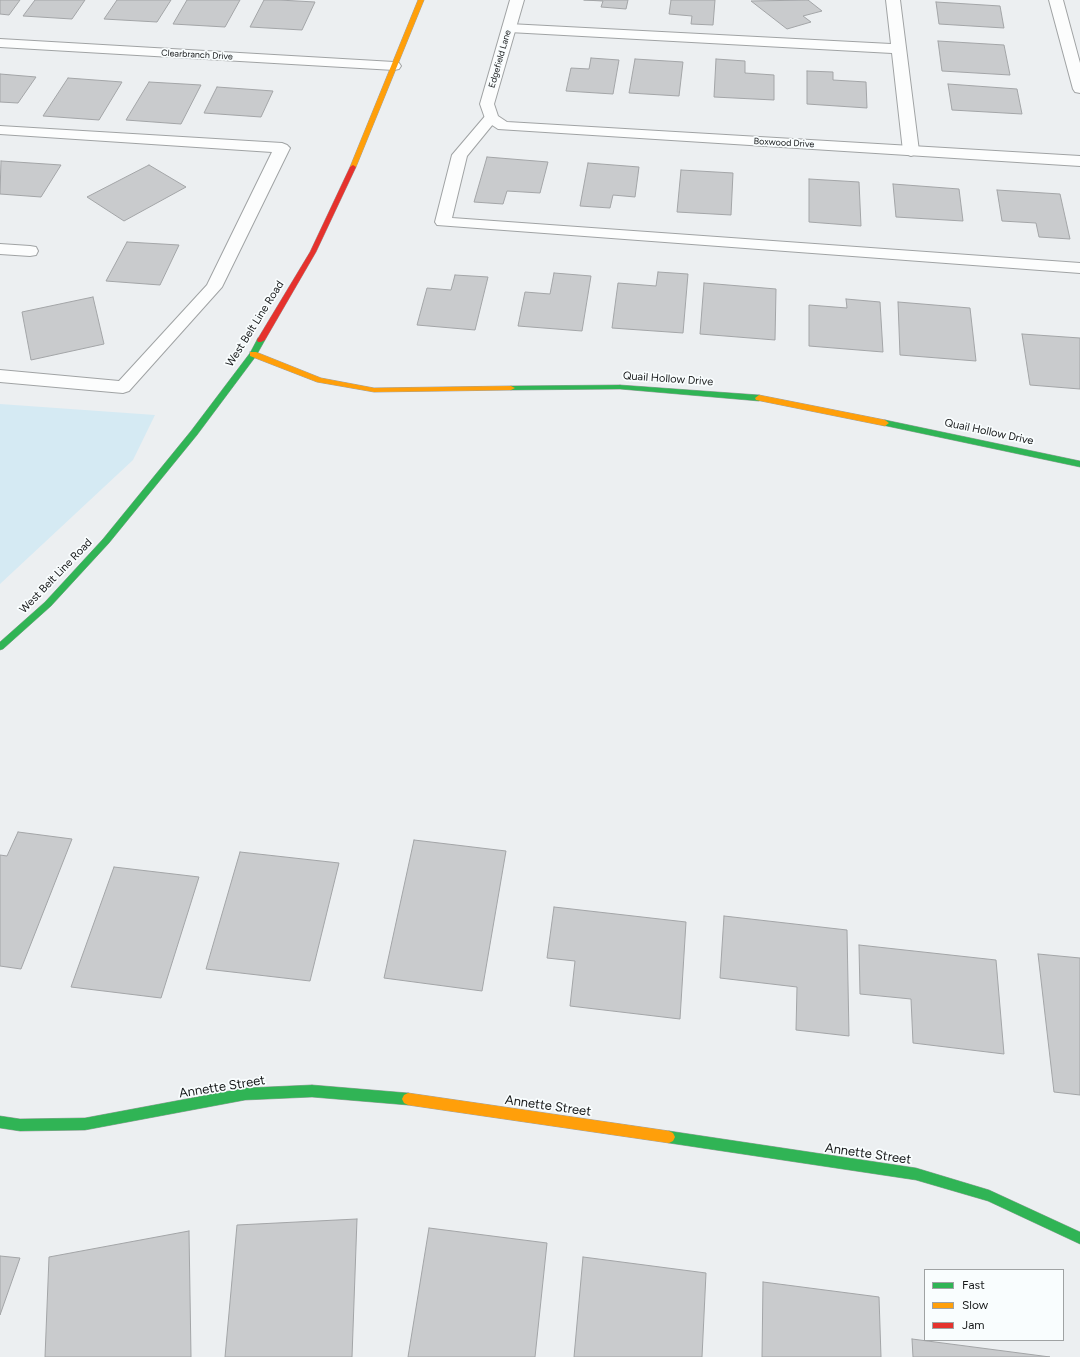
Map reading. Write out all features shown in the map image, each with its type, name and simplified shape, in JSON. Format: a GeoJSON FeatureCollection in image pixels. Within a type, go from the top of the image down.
{"type":"FeatureCollection","features":[{"type":"Feature","properties":{"kind":"street","name":"West Belt Line Road"},"geometry":{"type":"LineString","coordinates":[[0,648],[48,604],[106,541],[194,433],[253,354],[313,252],[353,166],[421,0]]}},
{"type":"Feature","properties":{"kind":"street","name":"Edgefield Lane"},"geometry":{"type":"LineString","coordinates":[[492,118],[487,104],[517,0]]}},
{"type":"Feature","properties":{"kind":"street"},"geometry":{"type":"LineString","coordinates":[[893,0],[911,151]]}},
{"type":"Feature","properties":{"kind":"street"},"geometry":{"type":"LineString","coordinates":[[1056,0],[1080,90]]}},
{"type":"Feature","properties":{"kind":"street"},"geometry":{"type":"LineString","coordinates":[[509,28],[899,49]]}},
{"type":"Feature","properties":{"kind":"street","name":"Clearbranch Drive"},"geometry":{"type":"LineString","coordinates":[[0,43],[394,66]]}},
{"type":"Feature","properties":{"kind":"street"},"geometry":{"type":"LineString","coordinates":[[492,118],[460,155],[443,222],[1080,268]]}},
{"type":"Feature","properties":{"kind":"street","name":"Boxwood Drive"},"geometry":{"type":"LineString","coordinates":[[492,118],[503,126],[1080,161]]}},
{"type":"Feature","properties":{"kind":"street"},"geometry":{"type":"LineString","coordinates":[[0,130],[282,148],[214,287],[123,387],[0,376]]}},
{"type":"Feature","properties":{"kind":"street"},"geometry":{"type":"LineString","coordinates":[[0,249],[30,251]]}},
{"type":"Feature","properties":{"kind":"street","name":"Quail Hollow Drive"},"geometry":{"type":"LineString","coordinates":[[253,354],[320,380],[374,390],[620,387],[768,399],[1080,464]]}},
{"type":"Feature","properties":{"kind":"street","name":"Annette Street"},"geometry":{"type":"LineString","coordinates":[[0,1122],[20,1125],[85,1124],[245,1094],[312,1090],[428,1101],[916,1174],[989,1196],[1080,1238]]}},
{"type":"Feature","properties":{"kind":"shaded area"},"geometry":{"type":"Polygon","coordinates":[[[0,404],[155,415],[133,460],[0,584],[0,404]]]}},
{"type":"Feature","properties":{"kind":"building"},"geometry":{"type":"Polygon","coordinates":[[[0,0],[20,0],[9,15],[0,14],[0,0]]]}},
{"type":"Feature","properties":{"kind":"building"},"geometry":{"type":"Polygon","coordinates":[[[35,0],[85,0],[72,19],[23,16],[35,0]]]}},
{"type":"Feature","properties":{"kind":"building"},"geometry":{"type":"Polygon","coordinates":[[[117,0],[171,0],[157,22],[104,19],[117,0]]]}},
{"type":"Feature","properties":{"kind":"building"},"geometry":{"type":"Polygon","coordinates":[[[187,0],[240,0],[225,27],[173,24],[187,0]]]}},
{"type":"Feature","properties":{"kind":"building"},"geometry":{"type":"Polygon","coordinates":[[[264,0],[315,2],[302,30],[250,27],[264,0]]]}},
{"type":"Feature","properties":{"kind":"building"},"geometry":{"type":"Polygon","coordinates":[[[584,0],[628,0],[626,9],[601,7],[603,1],[584,0]]]}},
{"type":"Feature","properties":{"kind":"building"},"geometry":{"type":"Polygon","coordinates":[[[671,0],[715,0],[713,25],[691,24],[692,16],[669,14],[671,0]]]}},
{"type":"Feature","properties":{"kind":"building"},"geometry":{"type":"Polygon","coordinates":[[[808,0],[822,11],[803,16],[811,22],[787,29],[751,1],[808,0]]]}},
{"type":"Feature","properties":{"kind":"building"},"geometry":{"type":"Polygon","coordinates":[[[936,2],[1000,6],[1004,28],[939,24],[936,2]]]}},
{"type":"Feature","properties":{"kind":"building"},"geometry":{"type":"Polygon","coordinates":[[[938,41],[1004,45],[1010,75],[942,71],[938,41]]]}},
{"type":"Feature","properties":{"kind":"building"},"geometry":{"type":"Polygon","coordinates":[[[591,58],[619,60],[613,94],[566,91],[571,68],[589,69],[591,58]]]}},
{"type":"Feature","properties":{"kind":"building"},"geometry":{"type":"Polygon","coordinates":[[[635,59],[683,62],[679,96],[629,93],[635,59]]]}},
{"type":"Feature","properties":{"kind":"building"},"geometry":{"type":"Polygon","coordinates":[[[716,59],[745,61],[745,73],[774,75],[774,100],[714,97],[716,59]]]}},
{"type":"Feature","properties":{"kind":"building"},"geometry":{"type":"Polygon","coordinates":[[[807,71],[833,72],[833,80],[866,82],[867,108],[807,104],[807,71]]]}},
{"type":"Feature","properties":{"kind":"building"},"geometry":{"type":"Polygon","coordinates":[[[0,74],[36,77],[18,103],[0,102],[0,74]]]}},
{"type":"Feature","properties":{"kind":"building"},"geometry":{"type":"Polygon","coordinates":[[[68,78],[122,82],[99,120],[43,116],[68,78]]]}},
{"type":"Feature","properties":{"kind":"building"},"geometry":{"type":"Polygon","coordinates":[[[149,82],[201,85],[181,124],[126,120],[149,82]]]}},
{"type":"Feature","properties":{"kind":"building"},"geometry":{"type":"Polygon","coordinates":[[[948,84],[1017,89],[1022,114],[952,110],[948,84]]]}},
{"type":"Feature","properties":{"kind":"building"},"geometry":{"type":"Polygon","coordinates":[[[217,87],[273,91],[261,117],[204,113],[217,87]]]}},
{"type":"Feature","properties":{"kind":"building"},"geometry":{"type":"Polygon","coordinates":[[[487,157],[548,162],[540,193],[507,191],[503,204],[474,202],[487,157]]]}},
{"type":"Feature","properties":{"kind":"building"},"geometry":{"type":"Polygon","coordinates":[[[1,161],[61,165],[41,197],[0,194],[1,161]]]}},
{"type":"Feature","properties":{"kind":"building"},"geometry":{"type":"Polygon","coordinates":[[[588,163],[639,167],[635,197],[613,195],[610,208],[580,206],[588,163]]]}},
{"type":"Feature","properties":{"kind":"building"},"geometry":{"type":"Polygon","coordinates":[[[149,165],[186,187],[124,221],[87,197],[149,165]]]}},
{"type":"Feature","properties":{"kind":"building"},"geometry":{"type":"Polygon","coordinates":[[[681,170],[733,173],[731,215],[677,212],[681,170]]]}},
{"type":"Feature","properties":{"kind":"building"},"geometry":{"type":"Polygon","coordinates":[[[809,179],[859,182],[861,226],[809,222],[809,179]]]}},
{"type":"Feature","properties":{"kind":"building"},"geometry":{"type":"Polygon","coordinates":[[[893,184],[959,189],[963,221],[896,217],[893,184]]]}},
{"type":"Feature","properties":{"kind":"building"},"geometry":{"type":"Polygon","coordinates":[[[997,190],[1060,194],[1070,239],[1039,237],[1036,223],[1002,221],[997,190]]]}},
{"type":"Feature","properties":{"kind":"building"},"geometry":{"type":"Polygon","coordinates":[[[127,242],[179,245],[160,285],[106,281],[127,242]]]}},
{"type":"Feature","properties":{"kind":"building"},"geometry":{"type":"Polygon","coordinates":[[[658,272],[688,274],[683,333],[612,328],[618,283],[656,286],[658,272]]]}},
{"type":"Feature","properties":{"kind":"building"},"geometry":{"type":"Polygon","coordinates":[[[554,273],[591,276],[582,331],[518,326],[525,292],[550,294],[554,273]]]}},
{"type":"Feature","properties":{"kind":"building"},"geometry":{"type":"Polygon","coordinates":[[[455,275],[488,277],[475,330],[417,325],[427,288],[451,290],[455,275]]]}},
{"type":"Feature","properties":{"kind":"building"},"geometry":{"type":"Polygon","coordinates":[[[704,283],[776,289],[775,340],[700,334],[704,283]]]}},
{"type":"Feature","properties":{"kind":"building"},"geometry":{"type":"Polygon","coordinates":[[[93,297],[104,344],[31,360],[22,312],[93,297]]]}},
{"type":"Feature","properties":{"kind":"building"},"geometry":{"type":"Polygon","coordinates":[[[846,299],[880,302],[883,352],[809,346],[809,305],[847,308],[846,299]]]}},
{"type":"Feature","properties":{"kind":"building"},"geometry":{"type":"Polygon","coordinates":[[[898,302],[970,308],[976,361],[900,355],[898,302]]]}},
{"type":"Feature","properties":{"kind":"building"},"geometry":{"type":"Polygon","coordinates":[[[1022,334],[1080,338],[1080,389],[1030,385],[1022,334]]]}},
{"type":"Feature","properties":{"kind":"building"},"geometry":{"type":"Polygon","coordinates":[[[18,832],[72,839],[21,969],[0,966],[0,855],[7,856],[18,832]]]}},
{"type":"Feature","properties":{"kind":"building"},"geometry":{"type":"Polygon","coordinates":[[[414,840],[506,851],[482,991],[384,978],[414,840]]]}},
{"type":"Feature","properties":{"kind":"building"},"geometry":{"type":"Polygon","coordinates":[[[240,852],[339,863],[310,981],[206,969],[240,852]]]}},
{"type":"Feature","properties":{"kind":"building"},"geometry":{"type":"Polygon","coordinates":[[[114,867],[199,877],[161,998],[71,987],[114,867]]]}},
{"type":"Feature","properties":{"kind":"building"},"geometry":{"type":"Polygon","coordinates":[[[554,907],[686,922],[680,1019],[570,1006],[575,961],[547,958],[554,907]]]}},
{"type":"Feature","properties":{"kind":"building"},"geometry":{"type":"Polygon","coordinates":[[[724,916],[847,930],[849,1036],[796,1030],[797,987],[720,978],[724,916]]]}},
{"type":"Feature","properties":{"kind":"building"},"geometry":{"type":"Polygon","coordinates":[[[859,945],[996,960],[1004,1054],[913,1043],[911,999],[860,994],[859,945]]]}},
{"type":"Feature","properties":{"kind":"building"},"geometry":{"type":"Polygon","coordinates":[[[1038,954],[1080,958],[1080,1095],[1054,1092],[1038,954]]]}},
{"type":"Feature","properties":{"kind":"building"},"geometry":{"type":"Polygon","coordinates":[[[357,1219],[352,1357],[225,1357],[237,1225],[357,1219]]]}},
{"type":"Feature","properties":{"kind":"building"},"geometry":{"type":"Polygon","coordinates":[[[429,1228],[547,1243],[535,1357],[408,1357],[429,1228]]]}},
{"type":"Feature","properties":{"kind":"building"},"geometry":{"type":"Polygon","coordinates":[[[189,1231],[191,1357],[45,1357],[49,1257],[189,1231]]]}},
{"type":"Feature","properties":{"kind":"building"},"geometry":{"type":"Polygon","coordinates":[[[0,1256],[20,1258],[0,1315],[0,1256]]]}},
{"type":"Feature","properties":{"kind":"building"},"geometry":{"type":"Polygon","coordinates":[[[583,1257],[706,1273],[702,1357],[574,1357],[583,1257]]]}},
{"type":"Feature","properties":{"kind":"building"},"geometry":{"type":"Polygon","coordinates":[[[763,1282],[879,1297],[881,1357],[762,1357],[763,1282]]]}},
{"type":"Feature","properties":{"kind":"building"},"geometry":{"type":"Polygon","coordinates":[[[912,1339],[1050,1357],[913,1357],[912,1339]]]}},
{"type":"Feature","properties":{"kind":"traffic: fast"},"geometry":{"type":"LineString","coordinates":[[0,647],[48,604],[106,541],[194,433],[253,354],[261,340]]}},
{"type":"Feature","properties":{"kind":"traffic: fast"},"geometry":{"type":"LineString","coordinates":[[511,388],[620,387],[759,398]]}},
{"type":"Feature","properties":{"kind":"traffic: fast"},"geometry":{"type":"LineString","coordinates":[[885,423],[1080,464]]}},
{"type":"Feature","properties":{"kind":"traffic: fast"},"geometry":{"type":"LineString","coordinates":[[0,1122],[20,1125],[85,1124],[245,1094],[312,1091],[408,1099]]}},
{"type":"Feature","properties":{"kind":"traffic: fast"},"geometry":{"type":"LineString","coordinates":[[669,1137],[916,1174],[989,1196],[1080,1238]]}},
{"type":"Feature","properties":{"kind":"traffic: slow"},"geometry":{"type":"LineString","coordinates":[[353,167],[421,0]]}},
{"type":"Feature","properties":{"kind":"traffic: slow"},"geometry":{"type":"LineString","coordinates":[[253,354],[320,380],[374,390],[511,388]]}},
{"type":"Feature","properties":{"kind":"traffic: slow"},"geometry":{"type":"LineString","coordinates":[[759,398],[885,423]]}},
{"type":"Feature","properties":{"kind":"traffic: slow"},"geometry":{"type":"LineString","coordinates":[[408,1099],[669,1137]]}},
{"type":"Feature","properties":{"kind":"traffic: jam"},"geometry":{"type":"LineString","coordinates":[[261,340],[313,252],[353,167]]}}]}
